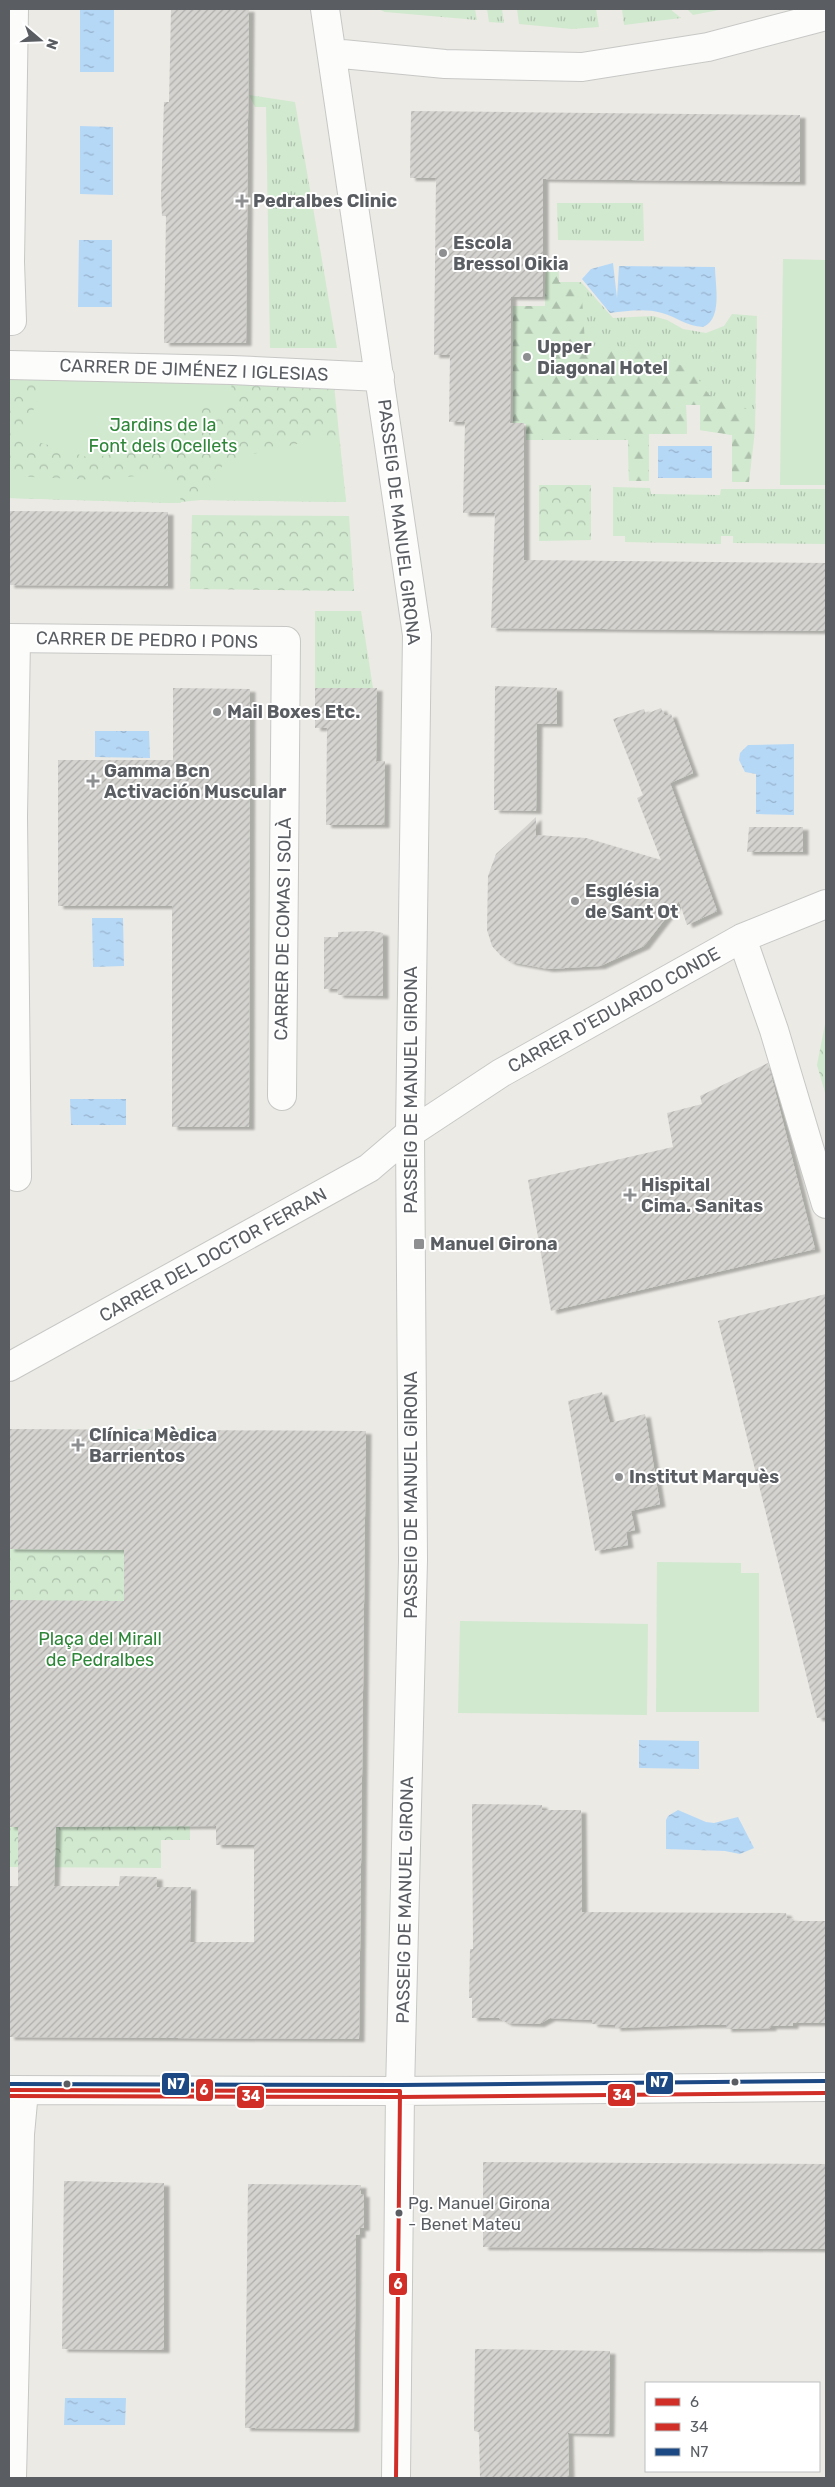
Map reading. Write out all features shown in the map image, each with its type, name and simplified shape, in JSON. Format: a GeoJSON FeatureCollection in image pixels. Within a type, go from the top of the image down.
{"type":"FeatureCollection","features":[{"type":"Feature","properties":{"kind":"street"},"geometry":{"type":"LineString","coordinates":[[9,321],[12,321],[10,262],[14,9]]}},
{"type":"Feature","properties":{"kind":"street","name":"PASSEIG DE MANUEL GIRONA"},"geometry":{"type":"LineString","coordinates":[[325,9],[417,635],[410,1133],[413,1560],[400,2091],[396,2478]]}},
{"type":"Feature","properties":{"kind":"street"},"geometry":{"type":"LineString","coordinates":[[332,53],[444,64],[582,68],[708,47],[826,16]]}},
{"type":"Feature","properties":{"kind":"street","name":"CARRER DE JIMÉNEZ I IGLESIAS"},"geometry":{"type":"LineString","coordinates":[[9,365],[232,370],[380,377]]}},
{"type":"Feature","properties":{"kind":"street"},"geometry":{"type":"LineString","coordinates":[[13,638],[17,1178]]}},
{"type":"Feature","properties":{"kind":"street","name":"CARRER DE PEDRO I PONS"},"geometry":{"type":"LineString","coordinates":[[13,638],[286,641]]}},
{"type":"Feature","properties":{"kind":"street","name":"CARRER DE COMAS I SOLÀ"},"geometry":{"type":"LineString","coordinates":[[282,1096],[286,641]]}},
{"type":"Feature","properties":{"kind":"street","name":"CARRER D'EDUARDO CONDE"},"geometry":{"type":"LineString","coordinates":[[410,1133],[501,1073],[742,938],[826,904]]}},
{"type":"Feature","properties":{"kind":"street"},"geometry":{"type":"LineString","coordinates":[[742,938],[774,1030],[826,1204]]}},
{"type":"Feature","properties":{"kind":"street","name":"CARRER DEL DOCTOR FERRAN"},"geometry":{"type":"LineString","coordinates":[[9,1366],[369,1168],[410,1133]]}},
{"type":"Feature","properties":{"kind":"street"},"geometry":{"type":"LineString","coordinates":[[12,2478],[13,2311],[20,2134],[17,2090],[400,2091],[826,2087]]}},
{"type":"Feature","properties":{"kind":"green space"},"geometry":{"type":"Polygon","coordinates":[[[378,9],[475,9],[477,20],[385,12],[378,9]]]}},
{"type":"Feature","properties":{"kind":"green space"},"geometry":{"type":"Polygon","coordinates":[[[487,9],[502,9],[504,23],[489,22],[487,9]]]}},
{"type":"Feature","properties":{"kind":"green space"},"geometry":{"type":"Polygon","coordinates":[[[517,9],[596,9],[599,27],[572,29],[519,24],[517,9]]]}},
{"type":"Feature","properties":{"kind":"green space"},"geometry":{"type":"Polygon","coordinates":[[[622,9],[670,9],[681,18],[624,25],[622,9]]]}},
{"type":"Feature","properties":{"kind":"green space"},"geometry":{"type":"Polygon","coordinates":[[[687,9],[724,9],[693,15],[687,9]]]}},
{"type":"Feature","properties":{"kind":"green space"},"geometry":{"type":"Polygon","coordinates":[[[249,95],[295,102],[337,348],[270,348],[266,107],[255,107],[249,95]]]}},
{"type":"Feature","properties":{"kind":"green space"},"geometry":{"type":"Polygon","coordinates":[[[557,203],[643,203],[644,241],[558,240],[557,203]]]}},
{"type":"Feature","properties":{"kind":"green space"},"geometry":{"type":"Polygon","coordinates":[[[783,259],[826,260],[826,485],[780,485],[783,259]]]}},
{"type":"Feature","properties":{"kind":"green space"},"geometry":{"type":"Polygon","coordinates":[[[552,262],[558,262],[559,282],[581,282],[613,318],[653,316],[667,320],[683,329],[706,333],[724,326],[732,314],[757,316],[755,430],[749,482],[732,482],[732,435],[700,430],[700,405],[686,405],[687,434],[649,434],[649,481],[629,481],[628,440],[526,440],[526,424],[513,423],[513,306],[545,306],[546,267],[552,262]]]}},
{"type":"Feature","properties":{"kind":"green space"},"geometry":{"type":"Polygon","coordinates":[[[552,262],[558,262],[559,282],[581,282],[585,343],[591,351],[623,346],[664,358],[692,370],[709,395],[735,402],[755,414],[749,482],[732,482],[732,435],[700,430],[700,405],[686,405],[687,434],[649,434],[649,481],[629,481],[628,440],[526,440],[526,424],[513,423],[513,306],[545,306],[546,267],[552,262]]]}},
{"type":"Feature","properties":{"kind":"green space"},"geometry":{"type":"Polygon","coordinates":[[[32,365],[9,404],[9,366],[32,365]]]}},
{"type":"Feature","properties":{"kind":"green space","name":"Jardins de la Font dels Ocellets"},"geometry":{"type":"Polygon","coordinates":[[[9,366],[333,375],[346,502],[201,500],[170,503],[9,498],[9,366]]]}},
{"type":"Feature","properties":{"kind":"green space"},"geometry":{"type":"Polygon","coordinates":[[[52,366],[232,370],[231,400],[200,408],[169,445],[90,458],[22,437],[52,366]]]}},
{"type":"Feature","properties":{"kind":"green space"},"geometry":{"type":"Polygon","coordinates":[[[319,439],[339,439],[346,502],[201,500],[226,460],[319,439]]]}},
{"type":"Feature","properties":{"kind":"green space"},"geometry":{"type":"Polygon","coordinates":[[[176,472],[181,503],[9,498],[9,476],[98,480],[176,472]]]}},
{"type":"Feature","properties":{"kind":"green space"},"geometry":{"type":"Polygon","coordinates":[[[539,485],[591,485],[591,540],[539,541],[539,485]]]}},
{"type":"Feature","properties":{"kind":"green space"},"geometry":{"type":"Polygon","coordinates":[[[613,487],[650,488],[651,494],[720,495],[721,489],[826,489],[826,544],[733,543],[733,536],[721,536],[721,544],[625,542],[625,536],[613,536],[613,487]]]}},
{"type":"Feature","properties":{"kind":"green space"},"geometry":{"type":"Polygon","coordinates":[[[192,515],[349,516],[354,591],[190,589],[192,515]]]}},
{"type":"Feature","properties":{"kind":"green space"},"geometry":{"type":"Polygon","coordinates":[[[315,611],[361,611],[373,688],[315,688],[315,611]]]}},
{"type":"Feature","properties":{"kind":"green space"},"geometry":{"type":"Polygon","coordinates":[[[826,1019],[826,1096],[817,1065],[826,1019]]]}},
{"type":"Feature","properties":{"kind":"green space","name":"Plaça del Mirall de Pedralbes"},"geometry":{"type":"Polygon","coordinates":[[[124,1429],[193,1429],[190,1840],[161,1840],[161,1868],[9,1867],[9,1549],[124,1550],[124,1429]]]}},
{"type":"Feature","properties":{"kind":"green space"},"geometry":{"type":"Polygon","coordinates":[[[657,1562],[741,1563],[741,1573],[759,1573],[759,1712],[656,1712],[657,1562]]]}},
{"type":"Feature","properties":{"kind":"green space"},"geometry":{"type":"Polygon","coordinates":[[[460,1621],[648,1624],[647,1715],[458,1713],[460,1621]]]}},
{"type":"Feature","properties":{"kind":"water"},"geometry":{"type":"Polygon","coordinates":[[[80,9],[114,9],[114,72],[80,72],[80,9]]]}},
{"type":"Feature","properties":{"kind":"water"},"geometry":{"type":"Polygon","coordinates":[[[80,126],[113,127],[113,195],[80,194],[80,126]]]}},
{"type":"Feature","properties":{"kind":"water"},"geometry":{"type":"Polygon","coordinates":[[[79,240],[112,240],[112,307],[78,307],[79,240]]]}},
{"type":"Feature","properties":{"kind":"water"},"geometry":{"type":"Polygon","coordinates":[[[613,263],[617,298],[619,266],[715,267],[716,309],[713,317],[703,327],[692,325],[656,311],[636,310],[610,313],[582,279],[591,269],[613,263]]]}},
{"type":"Feature","properties":{"kind":"water"},"geometry":{"type":"Polygon","coordinates":[[[658,446],[712,446],[712,478],[658,478],[658,446]]]}},
{"type":"Feature","properties":{"kind":"water"},"geometry":{"type":"Polygon","coordinates":[[[95,731],[149,731],[150,758],[95,757],[95,731]]]}},
{"type":"Feature","properties":{"kind":"water"},"geometry":{"type":"Polygon","coordinates":[[[794,744],[794,815],[756,814],[756,774],[745,772],[739,760],[740,753],[748,745],[794,744]]]}},
{"type":"Feature","properties":{"kind":"water"},"geometry":{"type":"Polygon","coordinates":[[[92,918],[123,918],[124,966],[93,967],[92,918]]]}},
{"type":"Feature","properties":{"kind":"water"},"geometry":{"type":"Polygon","coordinates":[[[70,1099],[126,1099],[126,1125],[71,1125],[70,1099]]]}},
{"type":"Feature","properties":{"kind":"water"},"geometry":{"type":"Polygon","coordinates":[[[639,1740],[699,1741],[699,1769],[639,1768],[639,1740]]]}},
{"type":"Feature","properties":{"kind":"water"},"geometry":{"type":"Polygon","coordinates":[[[678,1810],[706,1822],[714,1823],[738,1817],[754,1848],[740,1854],[725,1851],[666,1849],[666,1820],[668,1816],[678,1810]]]}},
{"type":"Feature","properties":{"kind":"water"},"geometry":{"type":"Polygon","coordinates":[[[65,2398],[126,2398],[125,2425],[64,2425],[65,2398]]]}},
{"type":"Feature","properties":{"kind":"building"},"geometry":{"type":"Polygon","coordinates":[[[171,9],[249,9],[246,343],[164,343],[166,216],[162,216],[161,196],[164,102],[169,102],[171,9]]]}},
{"type":"Feature","properties":{"kind":"building"},"geometry":{"type":"Polygon","coordinates":[[[411,111],[800,115],[800,182],[543,179],[543,297],[511,297],[510,423],[524,423],[524,560],[826,563],[826,631],[491,628],[495,513],[463,513],[465,422],[449,422],[450,355],[434,355],[436,178],[410,178],[411,111]]]}},
{"type":"Feature","properties":{"kind":"building"},"geometry":{"type":"Polygon","coordinates":[[[9,511],[168,512],[168,586],[9,585],[9,511]]]}},
{"type":"Feature","properties":{"kind":"building"},"geometry":{"type":"Polygon","coordinates":[[[495,686],[557,688],[557,724],[537,724],[536,811],[494,810],[495,686]]]}},
{"type":"Feature","properties":{"kind":"building"},"geometry":{"type":"Polygon","coordinates":[[[173,688],[250,689],[249,1127],[172,1127],[172,906],[58,906],[58,760],[173,760],[173,688]]]}},
{"type":"Feature","properties":{"kind":"building"},"geometry":{"type":"Polygon","coordinates":[[[315,688],[377,688],[376,762],[385,761],[384,825],[326,825],[327,728],[315,728],[315,688]]]}},
{"type":"Feature","properties":{"kind":"building","name":"Església de Sant Ot"},"geometry":{"type":"Polygon","coordinates":[[[661,708],[665,716],[671,714],[693,773],[670,783],[717,911],[687,925],[679,901],[644,946],[600,966],[548,969],[511,962],[501,956],[492,946],[487,930],[488,876],[496,854],[536,817],[536,835],[586,838],[661,860],[637,798],[643,795],[613,719],[644,709],[646,714],[661,708]]]}},
{"type":"Feature","properties":{"kind":"building"},"geometry":{"type":"Polygon","coordinates":[[[749,827],[803,827],[803,852],[747,852],[749,827]]]}},
{"type":"Feature","properties":{"kind":"building"},"geometry":{"type":"Polygon","coordinates":[[[371,931],[383,933],[383,996],[338,995],[337,989],[324,989],[324,937],[338,937],[338,932],[371,931]]]}},
{"type":"Feature","properties":{"kind":"building"},"geometry":{"type":"Polygon","coordinates":[[[768,1063],[815,1249],[551,1311],[528,1180],[673,1147],[667,1113],[702,1104],[700,1096],[768,1063]]]}},
{"type":"Feature","properties":{"kind":"building"},"geometry":{"type":"Polygon","coordinates":[[[826,1294],[826,1717],[817,1718],[718,1321],[826,1294]]]}},
{"type":"Feature","properties":{"kind":"building","name":"Institut Marquès"},"geometry":{"type":"Polygon","coordinates":[[[602,1392],[610,1423],[645,1414],[660,1504],[631,1511],[635,1530],[626,1532],[628,1545],[595,1551],[568,1401],[602,1392]]]}},
{"type":"Feature","properties":{"kind":"building"},"geometry":{"type":"Polygon","coordinates":[[[9,1429],[366,1431],[359,2039],[9,2037],[9,1886],[18,1886],[18,1827],[9,1827],[9,1600],[124,1601],[124,1550],[9,1549],[9,1429]],[[216,1826],[56,1827],[54,1886],[119,1886],[120,1876],[157,1877],[157,1887],[191,1887],[190,1942],[254,1942],[254,1845],[216,1845],[216,1826]]]}},
{"type":"Feature","properties":{"kind":"building"},"geometry":{"type":"Polygon","coordinates":[[[472,1804],[542,1805],[542,1810],[581,1810],[582,1912],[786,1913],[787,1918],[793,1919],[793,1921],[826,1921],[826,2023],[793,2023],[793,2026],[771,2026],[771,2028],[726,2029],[726,2025],[697,2025],[615,2028],[615,2025],[592,2024],[592,2020],[550,2018],[539,2024],[507,2023],[499,2018],[472,2018],[472,1998],[469,1998],[470,1949],[473,1949],[472,1804]]]}},
{"type":"Feature","properties":{"kind":"building"},"geometry":{"type":"Polygon","coordinates":[[[483,2162],[826,2164],[826,2249],[483,2247],[483,2162]]]}},
{"type":"Feature","properties":{"kind":"building"},"geometry":{"type":"Polygon","coordinates":[[[64,2181],[164,2183],[164,2350],[62,2349],[64,2181]]]}},
{"type":"Feature","properties":{"kind":"building"},"geometry":{"type":"Polygon","coordinates":[[[248,2184],[361,2185],[361,2194],[364,2194],[364,2228],[360,2228],[360,2235],[356,2235],[354,2429],[245,2428],[248,2184]]]}},
{"type":"Feature","properties":{"kind":"building"},"geometry":{"type":"Polygon","coordinates":[[[475,2349],[610,2351],[609,2434],[568,2433],[569,2478],[480,2478],[479,2432],[474,2431],[475,2349]]]}},
{"type":"Feature","properties":{"kind":"transit line","name":"N7"},"geometry":{"type":"LineString","coordinates":[[9,2084],[400,2085],[826,2081]]}},
{"type":"Feature","properties":{"kind":"transit line","name":"6"},"geometry":{"type":"LineString","coordinates":[[9,2090],[400,2091]]}},
{"type":"Feature","properties":{"kind":"transit line","name":"6"},"geometry":{"type":"LineString","coordinates":[[396,2478],[400,2091]]}},
{"type":"Feature","properties":{"kind":"transit line","name":"34"},"geometry":{"type":"LineString","coordinates":[[9,2096],[400,2097],[826,2093]]}},
{"type":"Feature","properties":{"kind":"place","name":"Pedralbes Clinic"},"geometry":{"type":"Point","coordinates":[242,201]}},
{"type":"Feature","properties":{"kind":"place","name":"Escola Bressol Oikia"},"geometry":{"type":"Point","coordinates":[443,253]}},
{"type":"Feature","properties":{"kind":"place","name":"Upper Diagonal Hotel"},"geometry":{"type":"Point","coordinates":[527,357]}},
{"type":"Feature","properties":{"kind":"place","name":"Mail Boxes Etc."},"geometry":{"type":"Point","coordinates":[217,712]}},
{"type":"Feature","properties":{"kind":"place","name":"Gamma Bcn Activación Muscular"},"geometry":{"type":"Point","coordinates":[93,781]}},
{"type":"Feature","properties":{"kind":"place","name":"Església de Sant Ot"},"geometry":{"type":"Point","coordinates":[575,901]}},
{"type":"Feature","properties":{"kind":"place","name":"Hispital Cima. Sanitas"},"geometry":{"type":"Point","coordinates":[630,1195]}},
{"type":"Feature","properties":{"kind":"place","name":"Manuel Girona"},"geometry":{"type":"Point","coordinates":[419,1244]}},
{"type":"Feature","properties":{"kind":"place","name":"Clínica Mèdica Barrientos"},"geometry":{"type":"Point","coordinates":[78,1445]}},
{"type":"Feature","properties":{"kind":"place","name":"Institut Marquès"},"geometry":{"type":"Point","coordinates":[619,1477]}},
{"type":"Feature","properties":{"kind":"place","name":"Pg. Manuel Girona - Benet Mateu"},"geometry":{"type":"Point","coordinates":[399,2213]}}]}
